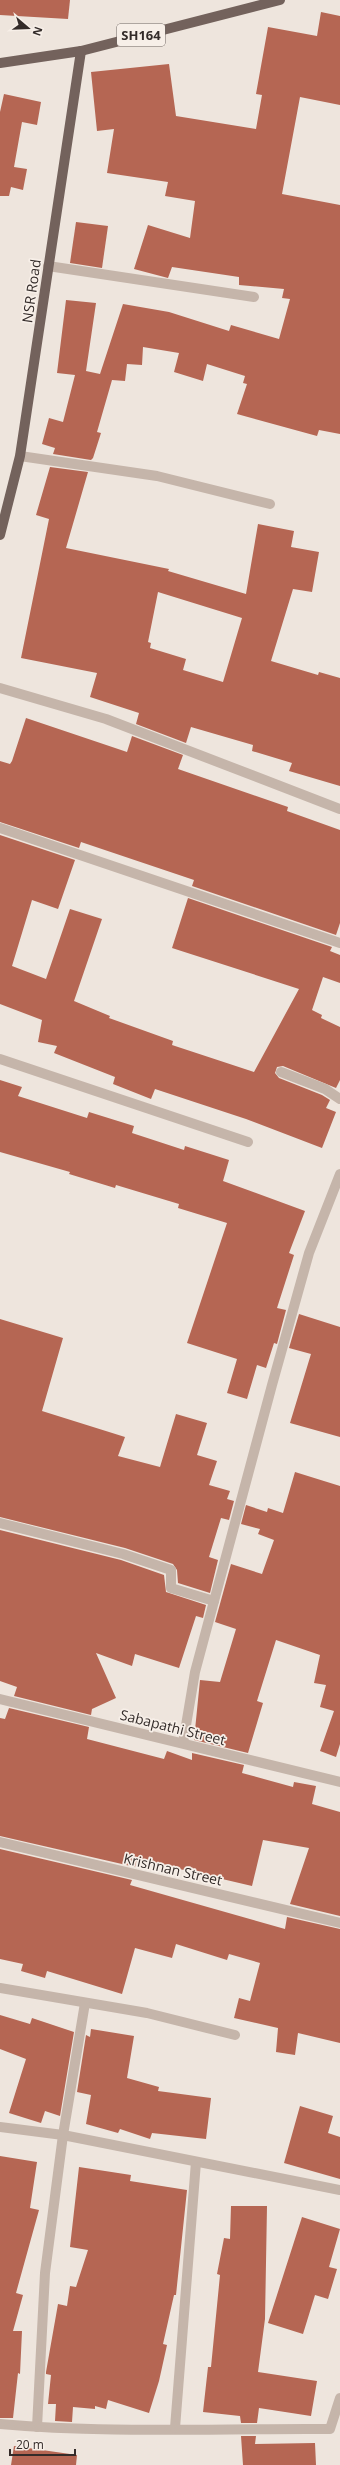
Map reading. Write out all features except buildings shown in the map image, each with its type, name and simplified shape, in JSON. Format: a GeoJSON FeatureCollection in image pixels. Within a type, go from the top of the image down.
{"type":"FeatureCollection","features":[{"type":"Feature","properties":{"kind":"main road","name":"SH164"},"geometry":{"type":"LineString","coordinates":[[0,63],[81,51],[280,0]]}},
{"type":"Feature","properties":{"kind":"main road","name":"NSR Road"},"geometry":{"type":"LineString","coordinates":[[0,535],[20,456],[81,51]]}},
{"type":"Feature","properties":{"kind":"street"},"geometry":{"type":"LineString","coordinates":[[48,266],[254,297]]}},
{"type":"Feature","properties":{"kind":"street"},"geometry":{"type":"LineString","coordinates":[[20,456],[157,476],[270,504]]}},
{"type":"Feature","properties":{"kind":"street"},"geometry":{"type":"LineString","coordinates":[[0,688],[106,719],[340,809]]}},
{"type":"Feature","properties":{"kind":"street"},"geometry":{"type":"LineString","coordinates":[[0,828],[340,943]]}},
{"type":"Feature","properties":{"kind":"street"},"geometry":{"type":"LineString","coordinates":[[0,1059],[248,1142]]}},
{"type":"Feature","properties":{"kind":"street"},"geometry":{"type":"LineString","coordinates":[[281,1072],[325,1088],[340,1099]]}},
{"type":"Feature","properties":{"kind":"street"},"geometry":{"type":"LineString","coordinates":[[183,1743],[195,1672],[310,1253],[340,1174]]}},
{"type":"Feature","properties":{"kind":"street"},"geometry":{"type":"LineString","coordinates":[[0,1523],[123,1554],[171,1570],[171,1588],[214,1601]]}},
{"type":"Feature","properties":{"kind":"street","name":"Sabapathi Street"},"geometry":{"type":"LineString","coordinates":[[0,1699],[340,1782]]}},
{"type":"Feature","properties":{"kind":"street","name":"Krishnan Street"},"geometry":{"type":"LineString","coordinates":[[0,1842],[340,1923]]}},
{"type":"Feature","properties":{"kind":"street"},"geometry":{"type":"LineString","coordinates":[[0,1988],[147,2013],[235,2035]]}},
{"type":"Feature","properties":{"kind":"street"},"geometry":{"type":"LineString","coordinates":[[37,2427],[45,2273],[63,2135],[84,2003]]}},
{"type":"Feature","properties":{"kind":"street"},"geometry":{"type":"LineString","coordinates":[[0,2126],[63,2135],[340,2190]]}},
{"type":"Feature","properties":{"kind":"street"},"geometry":{"type":"LineString","coordinates":[[175,2428],[196,2162]]}},
{"type":"Feature","properties":{"kind":"street"},"geometry":{"type":"LineString","coordinates":[[0,2424],[37,2427],[330,2429],[340,2398]]}}]}
